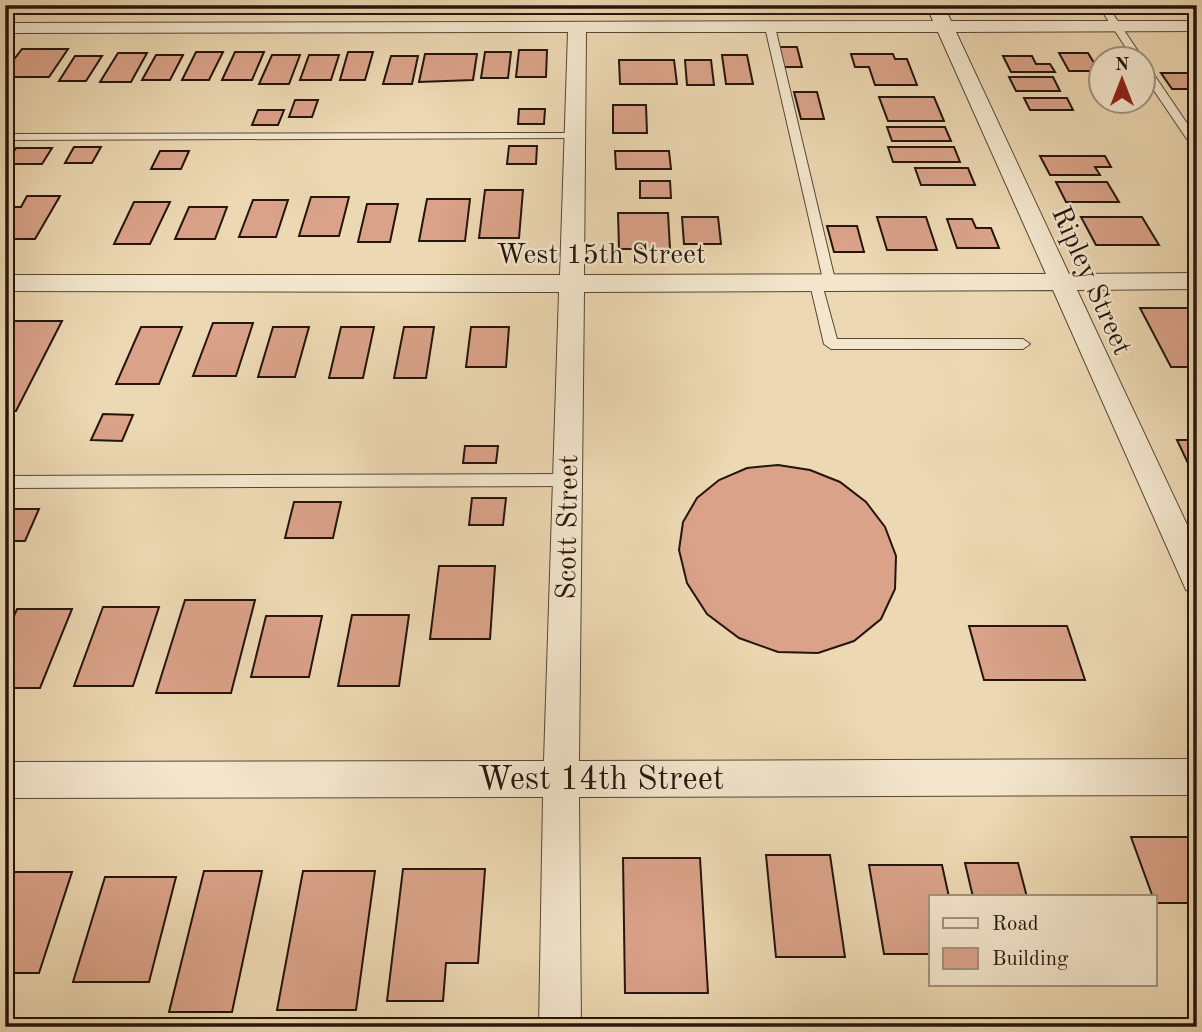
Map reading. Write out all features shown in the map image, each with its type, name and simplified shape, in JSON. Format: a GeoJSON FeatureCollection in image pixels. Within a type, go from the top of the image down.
{"type":"FeatureCollection","features":[{"type":"Feature","properties":{"kind":"street","name":"Scott Street"},"geometry":{"type":"LineString","coordinates":[[561,1027],[561,777],[575,135],[587,27],[597,5]]}},
{"type":"Feature","properties":{"kind":"street"},"geometry":{"type":"LineString","coordinates":[[5,28],[769,27],[940,16],[1116,26],[1197,26]]}},
{"type":"Feature","properties":{"kind":"street","name":"Ripley Street"},"geometry":{"type":"LineString","coordinates":[[940,16],[1197,580]]}},
{"type":"Feature","properties":{"kind":"street","name":"West 15th Street"},"geometry":{"type":"LineString","coordinates":[[5,283],[823,284],[1197,281]]}},
{"type":"Feature","properties":{"kind":"street","name":"West 14th Street"},"geometry":{"type":"LineString","coordinates":[[5,779],[1197,777]]}},
{"type":"Feature","properties":{"kind":"lane"},"geometry":{"type":"LineString","coordinates":[[1102,5],[1130,46]]}},
{"type":"Feature","properties":{"kind":"lane"},"geometry":{"type":"LineString","coordinates":[[769,27],[823,284],[831,344],[1023,344]]}},
{"type":"Feature","properties":{"kind":"lane"},"geometry":{"type":"LineString","coordinates":[[1156,84],[1197,146]]}},
{"type":"Feature","properties":{"kind":"lane"},"geometry":{"type":"LineString","coordinates":[[5,137],[575,135]]}},
{"type":"Feature","properties":{"kind":"lane"},"geometry":{"type":"LineString","coordinates":[[5,482],[568,480]]}},
{"type":"Feature","properties":{"kind":"building"},"geometry":{"type":"Polygon","coordinates":[[[778,47],[797,47],[802,67],[783,67],[778,47]]]}},
{"type":"Feature","properties":{"kind":"building"},"geometry":{"type":"Polygon","coordinates":[[[22,49],[68,49],[49,77],[5,77],[5,71],[22,49]]]}},
{"type":"Feature","properties":{"kind":"building"},"geometry":{"type":"Polygon","coordinates":[[[519,50],[547,50],[546,77],[516,77],[519,50]]]}},
{"type":"Feature","properties":{"kind":"building"},"geometry":{"type":"Polygon","coordinates":[[[196,52],[223,52],[209,80],[182,80],[196,52]]]}},
{"type":"Feature","properties":{"kind":"building"},"geometry":{"type":"Polygon","coordinates":[[[235,52],[264,52],[252,80],[222,80],[235,52]]]}},
{"type":"Feature","properties":{"kind":"building"},"geometry":{"type":"Polygon","coordinates":[[[348,52],[373,52],[365,80],[340,80],[348,52]]]}},
{"type":"Feature","properties":{"kind":"building"},"geometry":{"type":"Polygon","coordinates":[[[485,52],[511,52],[508,78],[481,78],[485,52]]]}},
{"type":"Feature","properties":{"kind":"building"},"geometry":{"type":"Polygon","coordinates":[[[118,53],[147,53],[131,82],[100,82],[118,53]]]}},
{"type":"Feature","properties":{"kind":"building"},"geometry":{"type":"Polygon","coordinates":[[[1059,53],[1086,53],[1086,71],[1069,71],[1059,53]]]}},
{"type":"Feature","properties":{"kind":"building"},"geometry":{"type":"Polygon","coordinates":[[[425,54],[477,54],[473,80],[419,82],[425,54]]]}},
{"type":"Feature","properties":{"kind":"building"},"geometry":{"type":"Polygon","coordinates":[[[851,54],[893,54],[895,59],[907,59],[917,85],[875,85],[869,67],[855,67],[851,54]]]}},
{"type":"Feature","properties":{"kind":"building"},"geometry":{"type":"Polygon","coordinates":[[[156,55],[183,55],[170,80],[142,80],[156,55]]]}},
{"type":"Feature","properties":{"kind":"building"},"geometry":{"type":"Polygon","coordinates":[[[272,55],[300,55],[289,84],[259,84],[272,55]]]}},
{"type":"Feature","properties":{"kind":"building"},"geometry":{"type":"Polygon","coordinates":[[[309,55],[339,55],[331,80],[300,80],[309,55]]]}},
{"type":"Feature","properties":{"kind":"building"},"geometry":{"type":"Polygon","coordinates":[[[722,55],[747,55],[753,84],[726,84],[722,55]]]}},
{"type":"Feature","properties":{"kind":"building"},"geometry":{"type":"Polygon","coordinates":[[[75,56],[102,56],[86,81],[59,81],[75,56]]]}},
{"type":"Feature","properties":{"kind":"building"},"geometry":{"type":"Polygon","coordinates":[[[391,56],[418,56],[412,84],[383,84],[391,56]]]}},
{"type":"Feature","properties":{"kind":"building"},"geometry":{"type":"Polygon","coordinates":[[[1003,56],[1032,56],[1036,64],[1050,64],[1055,72],[1011,72],[1003,56]]]}},
{"type":"Feature","properties":{"kind":"building"},"geometry":{"type":"Polygon","coordinates":[[[619,60],[674,60],[677,84],[620,84],[619,60]]]}},
{"type":"Feature","properties":{"kind":"building"},"geometry":{"type":"Polygon","coordinates":[[[685,60],[711,60],[714,85],[687,85],[685,60]]]}},
{"type":"Feature","properties":{"kind":"building"},"geometry":{"type":"Polygon","coordinates":[[[1161,73],[1197,73],[1197,89],[1172,89],[1161,73]]]}},
{"type":"Feature","properties":{"kind":"building"},"geometry":{"type":"Polygon","coordinates":[[[1009,77],[1053,77],[1060,91],[1016,91],[1009,77]]]}},
{"type":"Feature","properties":{"kind":"building"},"geometry":{"type":"Polygon","coordinates":[[[794,92],[817,92],[824,119],[801,119],[794,92]]]}},
{"type":"Feature","properties":{"kind":"building"},"geometry":{"type":"Polygon","coordinates":[[[879,97],[934,97],[944,121],[888,121],[879,97]]]}},
{"type":"Feature","properties":{"kind":"building"},"geometry":{"type":"Polygon","coordinates":[[[1024,98],[1067,98],[1073,110],[1030,110],[1024,98]]]}},
{"type":"Feature","properties":{"kind":"building"},"geometry":{"type":"Polygon","coordinates":[[[295,100],[318,100],[312,117],[289,117],[295,100]]]}},
{"type":"Feature","properties":{"kind":"building"},"geometry":{"type":"Polygon","coordinates":[[[613,105],[646,105],[647,133],[613,133],[613,105]]]}},
{"type":"Feature","properties":{"kind":"building"},"geometry":{"type":"Polygon","coordinates":[[[519,109],[545,109],[544,124],[518,124],[519,109]]]}},
{"type":"Feature","properties":{"kind":"building"},"geometry":{"type":"Polygon","coordinates":[[[258,110],[284,110],[278,125],[252,125],[258,110]]]}},
{"type":"Feature","properties":{"kind":"building"},"geometry":{"type":"Polygon","coordinates":[[[887,127],[945,127],[951,141],[892,141],[887,127]]]}},
{"type":"Feature","properties":{"kind":"building"},"geometry":{"type":"Polygon","coordinates":[[[509,146],[537,146],[536,164],[507,164],[509,146]]]}},
{"type":"Feature","properties":{"kind":"building"},"geometry":{"type":"Polygon","coordinates":[[[74,147],[101,147],[92,163],[65,163],[74,147]]]}},
{"type":"Feature","properties":{"kind":"building"},"geometry":{"type":"Polygon","coordinates":[[[888,147],[954,147],[960,162],[893,162],[888,147]]]}},
{"type":"Feature","properties":{"kind":"building"},"geometry":{"type":"Polygon","coordinates":[[[16,148],[52,148],[42,164],[6,164],[16,148]]]}},
{"type":"Feature","properties":{"kind":"building"},"geometry":{"type":"Polygon","coordinates":[[[160,151],[189,151],[181,169],[151,169],[160,151]]]}},
{"type":"Feature","properties":{"kind":"building"},"geometry":{"type":"Polygon","coordinates":[[[615,151],[669,151],[671,169],[616,169],[615,151]]]}},
{"type":"Feature","properties":{"kind":"building"},"geometry":{"type":"Polygon","coordinates":[[[1040,156],[1105,156],[1111,167],[1095,167],[1100,175],[1050,175],[1040,156]]]}},
{"type":"Feature","properties":{"kind":"building"},"geometry":{"type":"Polygon","coordinates":[[[915,168],[968,168],[975,185],[921,185],[915,168]]]}},
{"type":"Feature","properties":{"kind":"building"},"geometry":{"type":"Polygon","coordinates":[[[640,181],[670,181],[671,198],[640,198],[640,181]]]}},
{"type":"Feature","properties":{"kind":"building"},"geometry":{"type":"Polygon","coordinates":[[[1056,182],[1107,182],[1119,202],[1066,202],[1056,182]]]}},
{"type":"Feature","properties":{"kind":"building"},"geometry":{"type":"Polygon","coordinates":[[[485,190],[523,190],[519,238],[479,238],[485,190]]]}},
{"type":"Feature","properties":{"kind":"building"},"geometry":{"type":"Polygon","coordinates":[[[27,196],[60,196],[35,239],[5,239],[5,207],[21,207],[27,196]]]}},
{"type":"Feature","properties":{"kind":"building"},"geometry":{"type":"Polygon","coordinates":[[[311,197],[349,197],[339,236],[299,236],[311,197]]]}},
{"type":"Feature","properties":{"kind":"building"},"geometry":{"type":"Polygon","coordinates":[[[427,199],[470,199],[465,241],[419,241],[427,199]]]}},
{"type":"Feature","properties":{"kind":"building"},"geometry":{"type":"Polygon","coordinates":[[[253,200],[288,200],[276,237],[239,237],[253,200]]]}},
{"type":"Feature","properties":{"kind":"building"},"geometry":{"type":"Polygon","coordinates":[[[134,202],[170,202],[150,244],[114,244],[134,202]]]}},
{"type":"Feature","properties":{"kind":"building"},"geometry":{"type":"Polygon","coordinates":[[[367,204],[398,204],[390,242],[358,242],[367,204]]]}},
{"type":"Feature","properties":{"kind":"building"},"geometry":{"type":"Polygon","coordinates":[[[189,207],[227,207],[215,239],[175,239],[189,207]]]}},
{"type":"Feature","properties":{"kind":"building"},"geometry":{"type":"Polygon","coordinates":[[[618,213],[668,213],[670,249],[619,249],[618,213]]]}},
{"type":"Feature","properties":{"kind":"building"},"geometry":{"type":"Polygon","coordinates":[[[682,217],[718,217],[721,244],[684,244],[682,217]]]}},
{"type":"Feature","properties":{"kind":"building"},"geometry":{"type":"Polygon","coordinates":[[[877,217],[926,217],[937,250],[887,250],[877,217]]]}},
{"type":"Feature","properties":{"kind":"building"},"geometry":{"type":"Polygon","coordinates":[[[1081,217],[1142,217],[1159,245],[1096,245],[1081,217]]]}},
{"type":"Feature","properties":{"kind":"building"},"geometry":{"type":"Polygon","coordinates":[[[947,219],[972,219],[976,228],[991,228],[999,248],[957,248],[947,219]]]}},
{"type":"Feature","properties":{"kind":"building"},"geometry":{"type":"Polygon","coordinates":[[[827,226],[857,226],[864,252],[834,252],[827,226]]]}},
{"type":"Feature","properties":{"kind":"building"},"geometry":{"type":"Polygon","coordinates":[[[1140,308],[1197,308],[1197,367],[1171,367],[1140,308]]]}},
{"type":"Feature","properties":{"kind":"building"},"geometry":{"type":"Polygon","coordinates":[[[8,321],[62,321],[16,411],[5,411],[5,327],[8,321]]]}},
{"type":"Feature","properties":{"kind":"building"},"geometry":{"type":"Polygon","coordinates":[[[213,323],[253,323],[236,376],[193,376],[213,323]]]}},
{"type":"Feature","properties":{"kind":"building"},"geometry":{"type":"Polygon","coordinates":[[[141,327],[182,327],[159,384],[116,384],[141,327]]]}},
{"type":"Feature","properties":{"kind":"building"},"geometry":{"type":"Polygon","coordinates":[[[273,327],[309,327],[295,377],[258,377],[273,327]]]}},
{"type":"Feature","properties":{"kind":"building"},"geometry":{"type":"Polygon","coordinates":[[[341,327],[374,327],[363,378],[329,378],[341,327]]]}},
{"type":"Feature","properties":{"kind":"building"},"geometry":{"type":"Polygon","coordinates":[[[404,327],[434,327],[426,378],[394,378],[404,327]]]}},
{"type":"Feature","properties":{"kind":"building"},"geometry":{"type":"Polygon","coordinates":[[[471,327],[509,327],[506,367],[466,367],[471,327]]]}},
{"type":"Feature","properties":{"kind":"building"},"geometry":{"type":"Polygon","coordinates":[[[103,414],[133,415],[122,441],[91,440],[103,414]]]}},
{"type":"Feature","properties":{"kind":"building"},"geometry":{"type":"Polygon","coordinates":[[[1177,440],[1197,440],[1197,478],[1195,478],[1177,440]]]}},
{"type":"Feature","properties":{"kind":"building"},"geometry":{"type":"Polygon","coordinates":[[[465,446],[498,446],[496,463],[463,463],[465,446]]]}},
{"type":"Feature","properties":{"kind":"building"},"geometry":{"type":"Polygon","coordinates":[[[778,465],[810,470],[840,482],[866,502],[885,527],[896,556],[895,589],[881,619],[854,641],[818,653],[778,652],[739,638],[707,614],[687,583],[679,550],[683,522],[697,498],[719,480],[747,468],[778,465]]]}},
{"type":"Feature","properties":{"kind":"building"},"geometry":{"type":"Polygon","coordinates":[[[472,498],[506,498],[503,525],[469,525],[472,498]]]}},
{"type":"Feature","properties":{"kind":"building"},"geometry":{"type":"Polygon","coordinates":[[[294,502],[341,502],[333,538],[285,538],[294,502]]]}},
{"type":"Feature","properties":{"kind":"building"},"geometry":{"type":"Polygon","coordinates":[[[7,509],[39,509],[25,541],[5,541],[7,509]]]}},
{"type":"Feature","properties":{"kind":"building"},"geometry":{"type":"Polygon","coordinates":[[[439,566],[495,566],[490,639],[430,639],[439,566]]]}},
{"type":"Feature","properties":{"kind":"building"},"geometry":{"type":"Polygon","coordinates":[[[185,600],[255,600],[231,693],[156,693],[185,600]]]}},
{"type":"Feature","properties":{"kind":"building"},"geometry":{"type":"Polygon","coordinates":[[[103,607],[159,607],[133,686],[74,686],[103,607]]]}},
{"type":"Feature","properties":{"kind":"building"},"geometry":{"type":"Polygon","coordinates":[[[17,609],[72,609],[40,688],[5,688],[5,637],[17,609]]]}},
{"type":"Feature","properties":{"kind":"building"},"geometry":{"type":"Polygon","coordinates":[[[352,615],[409,615],[399,686],[338,686],[352,615]]]}},
{"type":"Feature","properties":{"kind":"building"},"geometry":{"type":"Polygon","coordinates":[[[266,616],[322,616],[309,677],[251,677],[266,616]]]}},
{"type":"Feature","properties":{"kind":"building"},"geometry":{"type":"Polygon","coordinates":[[[969,626],[1067,626],[1085,680],[984,680],[969,626]]]}},
{"type":"Feature","properties":{"kind":"building"},"geometry":{"type":"Polygon","coordinates":[[[1131,837],[1197,837],[1197,903],[1156,903],[1156,895],[1152,895],[1131,837]]]}},
{"type":"Feature","properties":{"kind":"building"},"geometry":{"type":"Polygon","coordinates":[[[766,855],[830,855],[845,957],[776,957],[766,855]]]}},
{"type":"Feature","properties":{"kind":"building"},"geometry":{"type":"Polygon","coordinates":[[[623,858],[700,858],[708,993],[625,993],[623,858]]]}},
{"type":"Feature","properties":{"kind":"building"},"geometry":{"type":"Polygon","coordinates":[[[965,863],[1018,863],[1026,895],[973,895],[965,863]]]}},
{"type":"Feature","properties":{"kind":"building"},"geometry":{"type":"Polygon","coordinates":[[[869,865],[942,865],[949,895],[929,895],[929,954],[884,954],[869,865]]]}},
{"type":"Feature","properties":{"kind":"building"},"geometry":{"type":"Polygon","coordinates":[[[403,869],[485,869],[478,963],[446,963],[443,1001],[387,1001],[403,869]]]}},
{"type":"Feature","properties":{"kind":"building"},"geometry":{"type":"Polygon","coordinates":[[[204,871],[262,871],[232,1012],[169,1012],[204,871]]]}},
{"type":"Feature","properties":{"kind":"building"},"geometry":{"type":"Polygon","coordinates":[[[303,871],[375,871],[356,1010],[277,1010],[303,871]]]}},
{"type":"Feature","properties":{"kind":"building"},"geometry":{"type":"Polygon","coordinates":[[[8,872],[72,872],[39,973],[5,973],[5,880],[8,872]]]}},
{"type":"Feature","properties":{"kind":"building"},"geometry":{"type":"Polygon","coordinates":[[[105,877],[176,877],[149,982],[73,982],[105,877]]]}}]}
